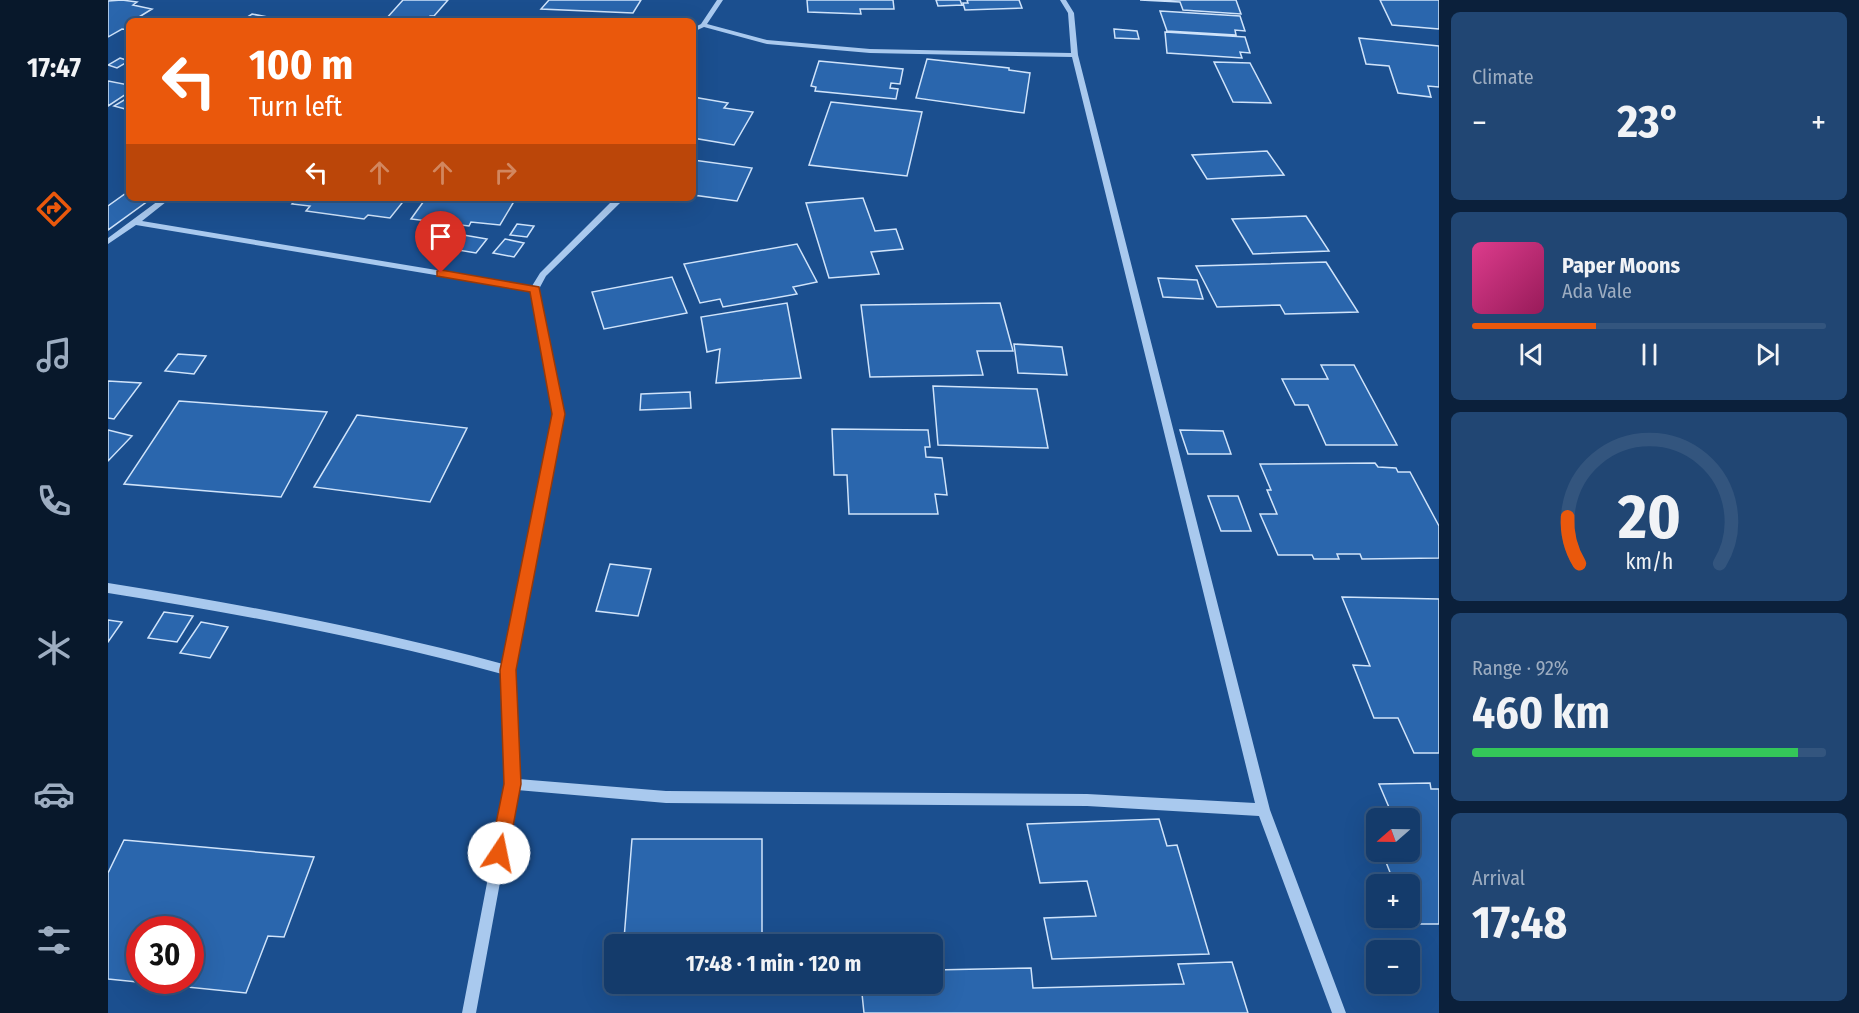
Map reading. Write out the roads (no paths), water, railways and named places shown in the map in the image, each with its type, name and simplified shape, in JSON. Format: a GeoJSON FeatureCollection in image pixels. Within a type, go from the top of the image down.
{"type":"FeatureCollection","features":[{"type":"Feature","properties":{"kind":"street"},"geometry":{"type":"LineString","coordinates":[[696,28],[703,25],[720,0]]}},
{"type":"Feature","properties":{"kind":"street"},"geometry":{"type":"LineString","coordinates":[[1063,0],[1071,13],[1075,55],[1263,810],[1339,1013]]}},
{"type":"Feature","properties":{"kind":"street"},"geometry":{"type":"LineString","coordinates":[[703,25],[767,42],[860,50],[1075,55]]}},
{"type":"Feature","properties":{"kind":"street"},"geometry":{"type":"LineString","coordinates":[[108,242],[163,201]]}},
{"type":"Feature","properties":{"kind":"street"},"geometry":{"type":"LineString","coordinates":[[469,1013],[512,784],[508,670],[559,414],[535,289],[543,275],[617,201]]}},
{"type":"Feature","properties":{"kind":"street"},"geometry":{"type":"LineString","coordinates":[[135,222],[535,289]]}},
{"type":"Feature","properties":{"kind":"street"},"geometry":{"type":"LineString","coordinates":[[108,588],[252,611],[398,640],[508,670]]}},
{"type":"Feature","properties":{"kind":"street"},"geometry":{"type":"LineString","coordinates":[[512,784],[666,797],[1087,800],[1263,810]]}}]}
